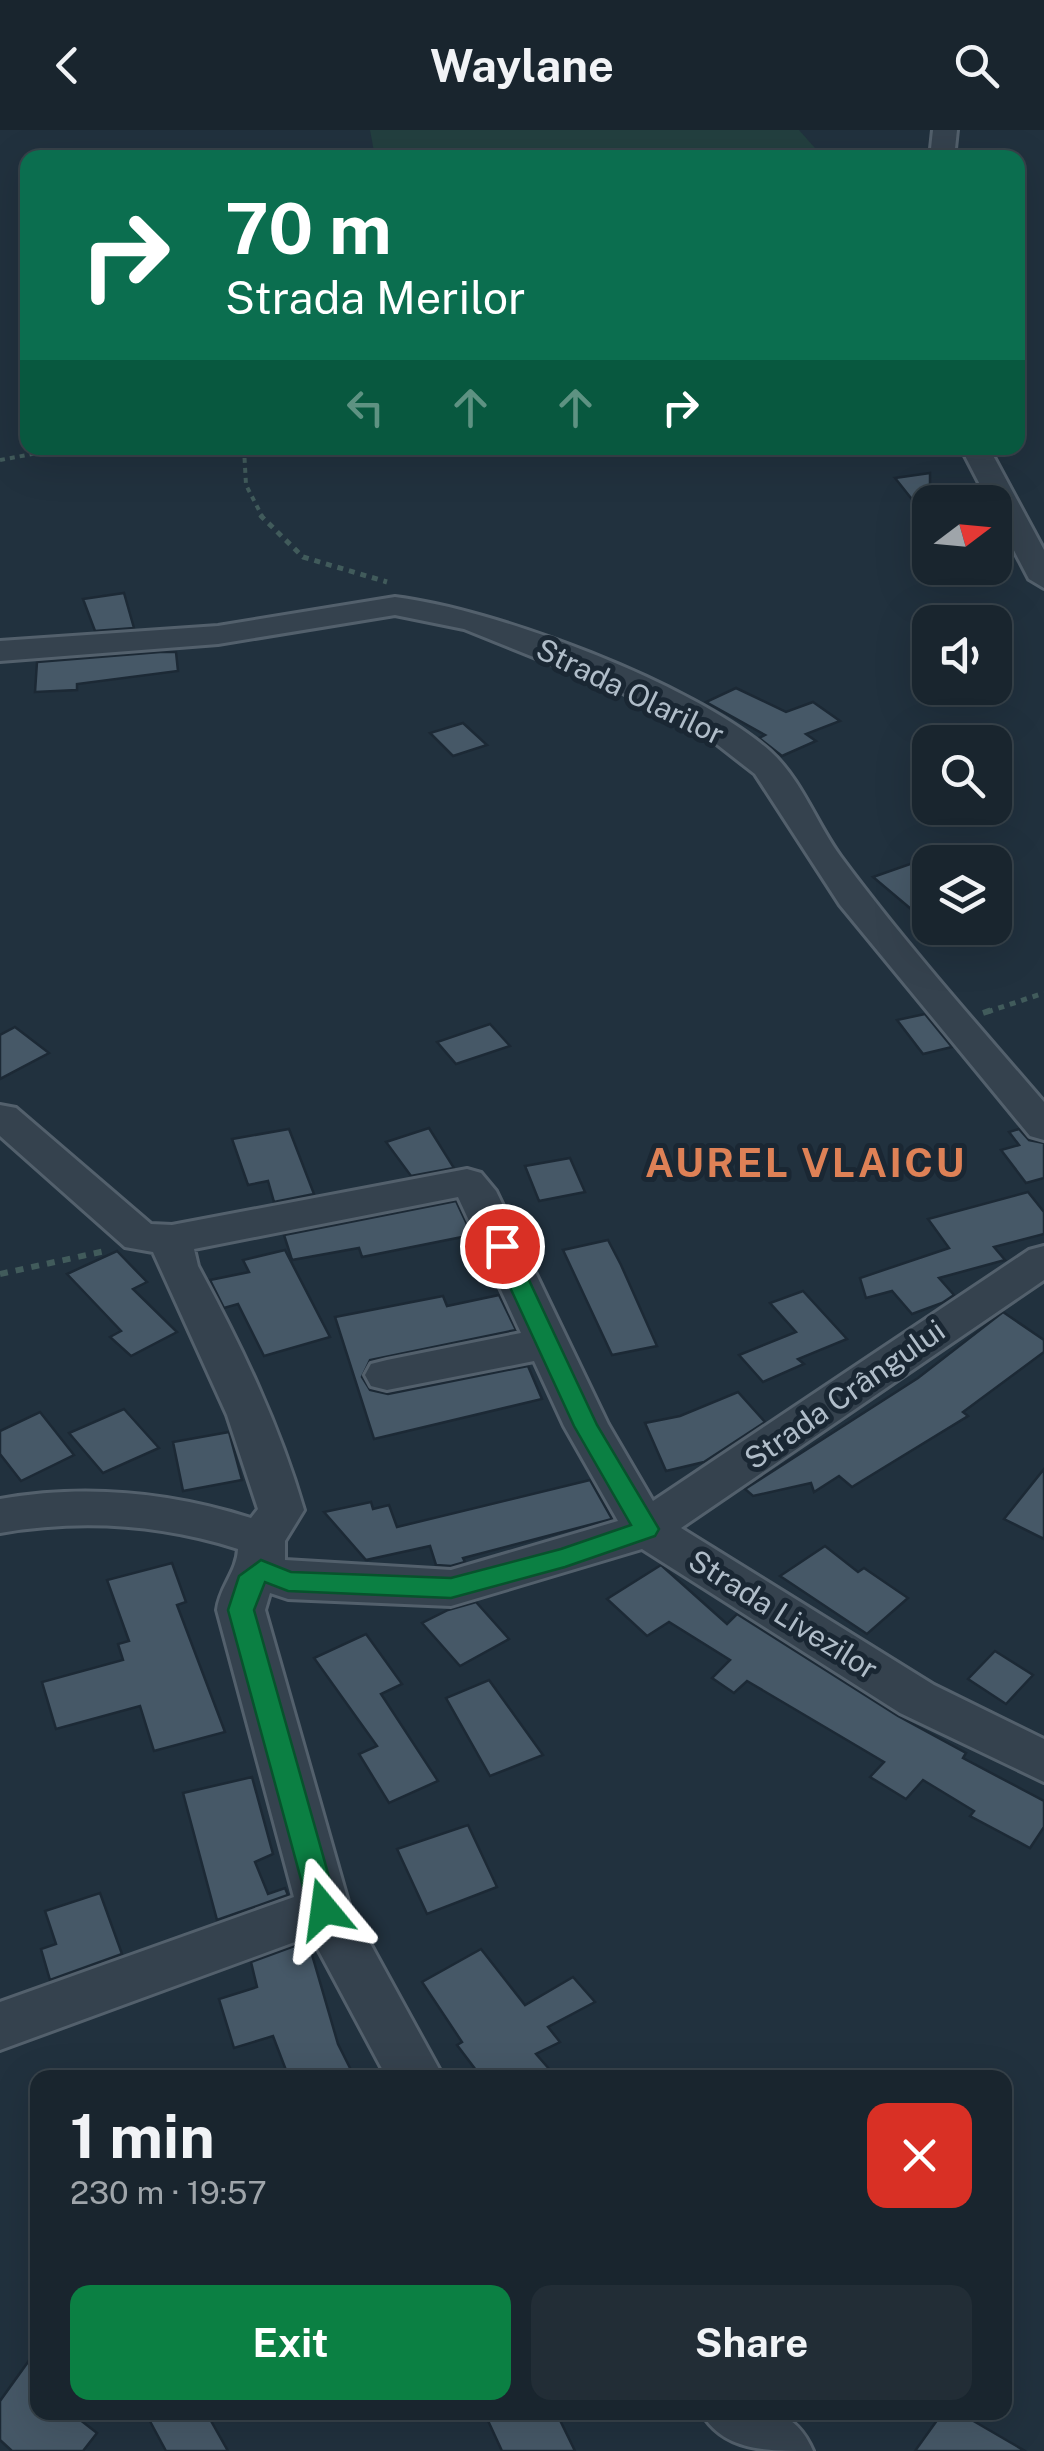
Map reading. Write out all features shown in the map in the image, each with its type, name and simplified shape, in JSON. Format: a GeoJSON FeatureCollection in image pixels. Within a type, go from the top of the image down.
{"type":"FeatureCollection","features":[{"type":"Feature","properties":{"kind":"street"},"geometry":{"type":"LineString","coordinates":[[978,455],[1044,578]]}},
{"type":"Feature","properties":{"kind":"street","name":"Strada Olarilor"},"geometry":{"type":"LineString","coordinates":[[0,651],[218,635],[421,606],[476,621],[598,672],[684,713],[758,758],[838,877],[1044,1127]]}},
{"type":"Feature","properties":{"kind":"street"},"geometry":{"type":"LineString","coordinates":[[2,1117],[140,1237],[180,1236]]}},
{"type":"Feature","properties":{"kind":"street","name":"Strada Livezilor"},"geometry":{"type":"LineString","coordinates":[[180,1236],[467,1182],[476,1192],[586,1426],[646,1529],[917,1699],[1044,1762]]}},
{"type":"Feature","properties":{"kind":"street"},"geometry":{"type":"LineString","coordinates":[[180,1236],[172,1245],[177,1266],[245,1398],[268,1458],[281,1510],[242,1594],[241,1610],[324,1909],[412,2070]]}},
{"type":"Feature","properties":{"kind":"street","name":"Strada Crângului"},"geometry":{"type":"LineString","coordinates":[[0,1516],[31,1509],[135,1509],[192,1516],[262,1554],[288,1581],[451,1588],[558,1560],[646,1529],[1044,1260]]}},
{"type":"Feature","properties":{"kind":"street"},"geometry":{"type":"LineString","coordinates":[[387,1376],[547,1344]]}},
{"type":"Feature","properties":{"kind":"street"},"geometry":{"type":"LineString","coordinates":[[1,2026],[324,1909]]}},
{"type":"Feature","properties":{"kind":"street"},"geometry":{"type":"LineString","coordinates":[[741,2420],[782,2451]]}},
{"type":"Feature","properties":{"kind":"path"},"geometry":{"type":"LineString","coordinates":[[0,460],[27,455]]}},
{"type":"Feature","properties":{"kind":"path"},"geometry":{"type":"LineString","coordinates":[[244,455],[246,485],[256,510],[303,557],[404,588],[421,606]]}},
{"type":"Feature","properties":{"kind":"path"},"geometry":{"type":"LineString","coordinates":[[958,1022],[1044,994]]}},
{"type":"Feature","properties":{"kind":"path"},"geometry":{"type":"LineString","coordinates":[[0,1274],[110,1250]]}},
{"type":"Feature","properties":{"kind":"green space"},"geometry":{"type":"Polygon","coordinates":[[[370,130],[799,130],[817,150],[374,150],[370,130]]]}},
{"type":"Feature","properties":{"kind":"building"},"geometry":{"type":"Polygon","coordinates":[[[930,473],[930,485],[912,485],[912,499],[895,478],[930,473]]]}},
{"type":"Feature","properties":{"kind":"building"},"geometry":{"type":"Polygon","coordinates":[[[124,593],[134,628],[95,631],[83,599],[124,593]]]}},
{"type":"Feature","properties":{"kind":"building"},"geometry":{"type":"Polygon","coordinates":[[[176,652],[178,671],[77,684],[77,690],[35,692],[37,662],[176,652]]]}},
{"type":"Feature","properties":{"kind":"building"},"geometry":{"type":"Polygon","coordinates":[[[736,688],[786,712],[813,702],[840,721],[806,734],[816,741],[782,756],[759,738],[765,735],[706,702],[736,688]]]}},
{"type":"Feature","properties":{"kind":"building"},"geometry":{"type":"Polygon","coordinates":[[[463,723],[487,745],[453,756],[430,733],[463,723]]]}},
{"type":"Feature","properties":{"kind":"building"},"geometry":{"type":"Polygon","coordinates":[[[912,863],[912,909],[911,909],[873,877],[912,863]]]}},
{"type":"Feature","properties":{"kind":"building"},"geometry":{"type":"Polygon","coordinates":[[[925,1014],[952,1047],[923,1054],[897,1020],[925,1014]]]}},
{"type":"Feature","properties":{"kind":"building"},"geometry":{"type":"Polygon","coordinates":[[[490,1024],[510,1046],[456,1064],[437,1042],[490,1024]]]}},
{"type":"Feature","properties":{"kind":"building"},"geometry":{"type":"Polygon","coordinates":[[[15,1027],[49,1053],[0,1079],[0,1035],[15,1027]]]}},
{"type":"Feature","properties":{"kind":"building"},"geometry":{"type":"Polygon","coordinates":[[[429,1128],[454,1168],[411,1176],[386,1142],[429,1128]]]}},
{"type":"Feature","properties":{"kind":"building"},"geometry":{"type":"Polygon","coordinates":[[[289,1129],[314,1194],[274,1202],[268,1181],[248,1185],[232,1139],[289,1129]]]}},
{"type":"Feature","properties":{"kind":"building"},"geometry":{"type":"Polygon","coordinates":[[[1019,1129],[1029,1140],[1044,1143],[1044,1178],[1026,1183],[1001,1150],[1019,1145],[1009,1132],[1019,1129]]]}},
{"type":"Feature","properties":{"kind":"building"},"geometry":{"type":"Polygon","coordinates":[[[570,1158],[585,1192],[539,1201],[525,1166],[570,1158]]]}},
{"type":"Feature","properties":{"kind":"building"},"geometry":{"type":"Polygon","coordinates":[[[1028,1192],[1044,1212],[1044,1234],[994,1247],[1005,1260],[939,1278],[954,1295],[942,1303],[912,1314],[892,1291],[866,1298],[860,1278],[949,1248],[928,1219],[1028,1192]]]}},
{"type":"Feature","properties":{"kind":"building"},"geometry":{"type":"Polygon","coordinates":[[[456,1201],[472,1235],[362,1257],[359,1248],[292,1260],[284,1235],[456,1201]]]}},
{"type":"Feature","properties":{"kind":"building"},"geometry":{"type":"Polygon","coordinates":[[[608,1240],[657,1346],[612,1355],[563,1250],[608,1240]]]}},
{"type":"Feature","properties":{"kind":"building"},"geometry":{"type":"Polygon","coordinates":[[[285,1250],[330,1337],[264,1356],[238,1304],[224,1308],[210,1280],[249,1272],[243,1260],[285,1250]]]}},
{"type":"Feature","properties":{"kind":"building"},"geometry":{"type":"Polygon","coordinates":[[[117,1251],[147,1282],[133,1289],[177,1332],[131,1356],[110,1337],[121,1331],[67,1274],[117,1251]]]}},
{"type":"Feature","properties":{"kind":"building"},"geometry":{"type":"Polygon","coordinates":[[[803,1291],[847,1339],[798,1359],[804,1364],[763,1382],[739,1355],[796,1332],[770,1303],[803,1291]]]}},
{"type":"Feature","properties":{"kind":"building"},"geometry":{"type":"Polygon","coordinates":[[[499,1295],[516,1330],[370,1360],[362,1377],[370,1390],[388,1394],[528,1366],[542,1399],[374,1439],[335,1317],[443,1296],[447,1306],[499,1295]]]}},
{"type":"Feature","properties":{"kind":"building"},"geometry":{"type":"Polygon","coordinates":[[[1003,1312],[1044,1340],[1044,1352],[963,1412],[968,1416],[852,1487],[839,1476],[814,1492],[811,1483],[753,1496],[745,1489],[918,1378],[1003,1312]]]}},
{"type":"Feature","properties":{"kind":"building"},"geometry":{"type":"Polygon","coordinates":[[[738,1392],[765,1422],[704,1462],[666,1471],[645,1423],[680,1416],[738,1392]]]}},
{"type":"Feature","properties":{"kind":"building"},"geometry":{"type":"Polygon","coordinates":[[[124,1409],[159,1448],[103,1473],[69,1433],[124,1409]]]}},
{"type":"Feature","properties":{"kind":"building"},"geometry":{"type":"Polygon","coordinates":[[[40,1412],[74,1455],[21,1481],[0,1454],[0,1431],[40,1412]]]}},
{"type":"Feature","properties":{"kind":"building"},"geometry":{"type":"Polygon","coordinates":[[[229,1432],[242,1480],[183,1491],[173,1442],[229,1432]]]}},
{"type":"Feature","properties":{"kind":"building"},"geometry":{"type":"Polygon","coordinates":[[[1044,1469],[1044,1539],[1004,1519],[1044,1469]]]}},
{"type":"Feature","properties":{"kind":"building"},"geometry":{"type":"Polygon","coordinates":[[[590,1480],[612,1519],[463,1558],[465,1562],[451,1566],[436,1565],[430,1546],[366,1560],[324,1512],[371,1502],[373,1509],[389,1505],[397,1527],[590,1480]]]}},
{"type":"Feature","properties":{"kind":"building"},"geometry":{"type":"Polygon","coordinates":[[[825,1546],[858,1572],[864,1568],[908,1598],[867,1634],[780,1576],[825,1546]]]}},
{"type":"Feature","properties":{"kind":"building"},"geometry":{"type":"Polygon","coordinates":[[[172,1563],[186,1602],[177,1605],[225,1732],[154,1751],[140,1706],[56,1729],[42,1682],[123,1660],[118,1644],[129,1641],[107,1580],[172,1563]]]}},
{"type":"Feature","properties":{"kind":"building"},"geometry":{"type":"Polygon","coordinates":[[[661,1565],[727,1624],[737,1614],[898,1716],[966,1753],[963,1758],[1044,1801],[1044,1827],[1030,1848],[970,1816],[974,1811],[923,1780],[906,1799],[870,1777],[884,1762],[747,1681],[734,1693],[712,1678],[730,1660],[669,1622],[647,1636],[607,1599],[661,1565]]]}},
{"type":"Feature","properties":{"kind":"building"},"geometry":{"type":"Polygon","coordinates":[[[476,1602],[509,1639],[460,1666],[422,1623],[476,1602]]]}},
{"type":"Feature","properties":{"kind":"building"},"geometry":{"type":"Polygon","coordinates":[[[366,1634],[402,1684],[381,1694],[438,1781],[389,1803],[359,1754],[377,1746],[314,1658],[366,1634]]]}},
{"type":"Feature","properties":{"kind":"building"},"geometry":{"type":"Polygon","coordinates":[[[995,1651],[1033,1675],[1006,1704],[968,1679],[995,1651]]]}},
{"type":"Feature","properties":{"kind":"building"},"geometry":{"type":"Polygon","coordinates":[[[489,1680],[543,1755],[490,1776],[446,1698],[489,1680]]]}},
{"type":"Feature","properties":{"kind":"building"},"geometry":{"type":"Polygon","coordinates":[[[252,1777],[273,1854],[255,1862],[268,1894],[285,1888],[288,1895],[217,1920],[183,1793],[252,1777]]]}},
{"type":"Feature","properties":{"kind":"building"},"geometry":{"type":"Polygon","coordinates":[[[468,1825],[497,1887],[427,1914],[397,1849],[468,1825]]]}},
{"type":"Feature","properties":{"kind":"building"},"geometry":{"type":"Polygon","coordinates":[[[100,1893],[122,1954],[50,1980],[41,1949],[56,1944],[45,1911],[100,1893]]]}},
{"type":"Feature","properties":{"kind":"building"},"geometry":{"type":"Polygon","coordinates":[[[308,1941],[338,2044],[351,2070],[286,2070],[273,2036],[234,2048],[219,1999],[257,1987],[251,1962],[308,1941]]]}},
{"type":"Feature","properties":{"kind":"building"},"geometry":{"type":"Polygon","coordinates":[[[481,1949],[525,2005],[573,1977],[595,2002],[548,2027],[560,2042],[536,2054],[550,2070],[476,2070],[457,2045],[462,2042],[422,1982],[481,1949]]]}},
{"type":"Feature","properties":{"kind":"building"},"geometry":{"type":"Polygon","coordinates":[[[30,2359],[30,2420],[80,2420],[97,2433],[83,2451],[12,2451],[0,2440],[0,2401],[30,2359]]]}},
{"type":"Feature","properties":{"kind":"building"},"geometry":{"type":"Polygon","coordinates":[[[149,2420],[211,2420],[228,2451],[166,2451],[149,2420]]]}},
{"type":"Feature","properties":{"kind":"building"},"geometry":{"type":"Polygon","coordinates":[[[488,2420],[560,2420],[575,2451],[502,2451],[488,2420]]]}},
{"type":"Feature","properties":{"kind":"building"},"geometry":{"type":"Polygon","coordinates":[[[937,2420],[972,2420],[1025,2451],[915,2451],[937,2420]]]}},
{"type":"Feature","properties":{"kind":"district","name":"AUREL VLAICU"},"geometry":{"type":"Point","coordinates":[806,1163]}},
{"type":"Feature","properties":{"kind":"route"},"geometry":{"type":"LineString","coordinates":[[324,1909],[241,1610],[242,1594],[248,1583],[261,1570],[288,1581],[338,1586],[451,1588],[565,1558],[646,1529],[586,1426],[502,1246]]}}]}
